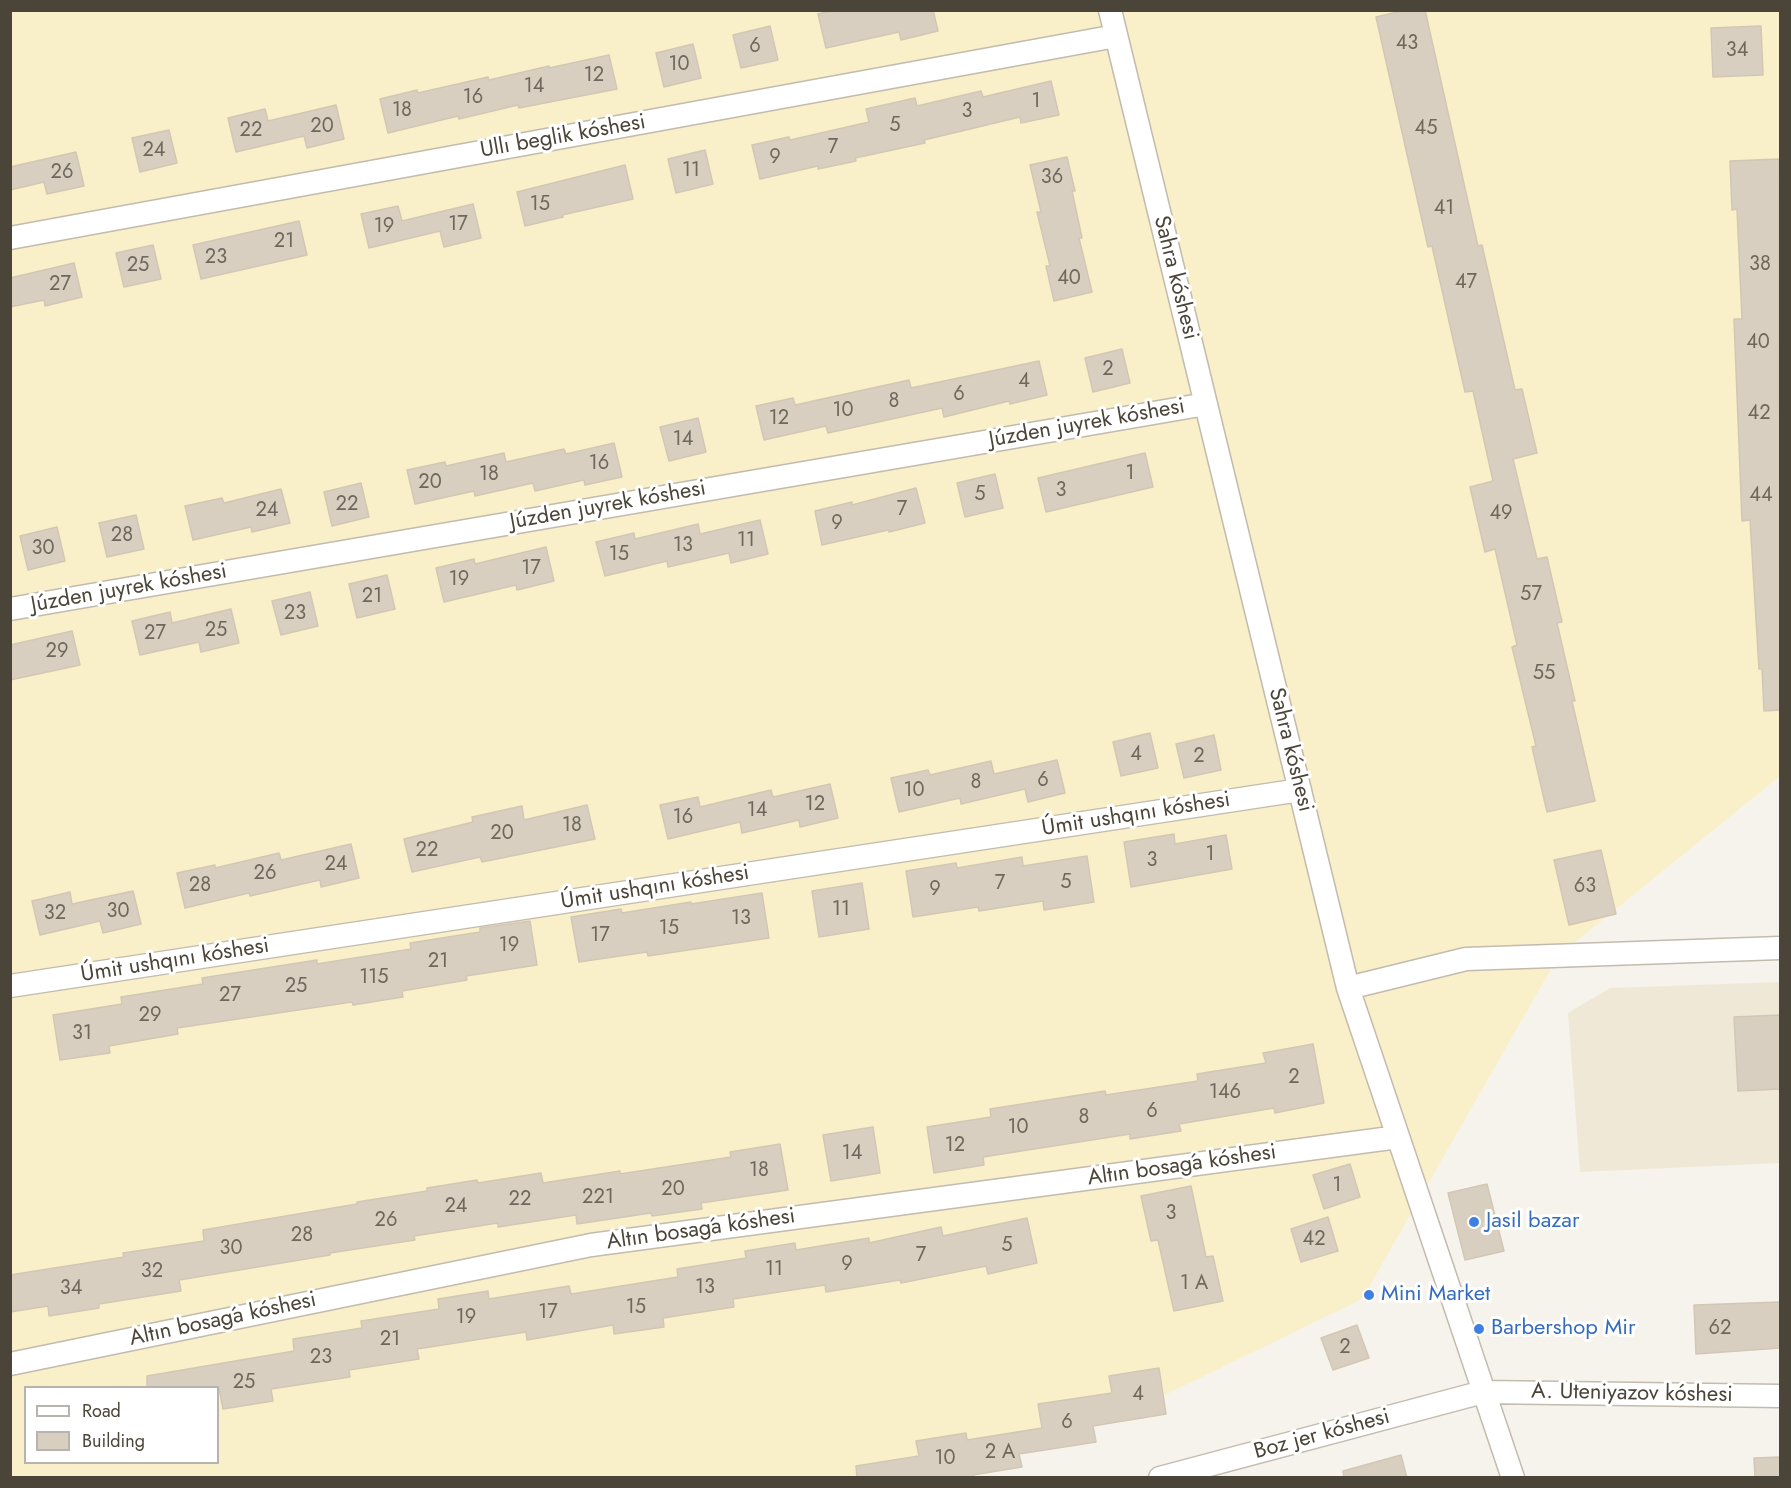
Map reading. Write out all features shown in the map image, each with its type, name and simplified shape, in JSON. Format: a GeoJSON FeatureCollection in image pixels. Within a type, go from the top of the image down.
{"type":"FeatureCollection","features":[{"type":"Feature","properties":{"kind":"street","name":"Sahra kóshesi"},"geometry":{"type":"LineString","coordinates":[[1110,10],[1348,988],[1513,1478]]}},
{"type":"Feature","properties":{"kind":"street","name":"Ullı beglik kóshesi"},"geometry":{"type":"LineString","coordinates":[[10,238],[1116,36]]}},
{"type":"Feature","properties":{"kind":"street","name":"Júzden juyrek kóshesi"},"geometry":{"type":"LineString","coordinates":[[10,609],[1206,404]]}},
{"type":"Feature","properties":{"kind":"street","name":"Úmit ushqını kóshesi"},"geometry":{"type":"LineString","coordinates":[[10,986],[1300,790]]}},
{"type":"Feature","properties":{"kind":"street"},"geometry":{"type":"LineString","coordinates":[[1348,988],[1466,960],[1780,948]]}},
{"type":"Feature","properties":{"kind":"street","name":"Altın bosaǵa kóshesi"},"geometry":{"type":"LineString","coordinates":[[10,1364],[591,1245],[1398,1137]]}},
{"type":"Feature","properties":{"kind":"street","name":"A. Uteniyazov kóshesi"},"geometry":{"type":"LineString","coordinates":[[1484,1392],[1780,1396]]}},
{"type":"Feature","properties":{"kind":"street","name":"Boz jer kóshesi"},"geometry":{"type":"LineString","coordinates":[[1160,1478],[1484,1392]]}},
{"type":"Feature","properties":{"kind":"shaded area"},"geometry":{"type":"Polygon","coordinates":[[[1780,982],[1780,1163],[1580,1172],[1568,1013],[1610,988],[1780,982]]]}},
{"type":"Feature","properties":{"kind":"sand"},"geometry":{"type":"Polygon","coordinates":[[[10,11],[1780,11],[1780,776],[1559,955],[1362,1299],[1148,1403],[947,1477],[11,1477],[10,11]]]}},
{"type":"Feature","properties":{"kind":"building"},"geometry":{"type":"Polygon","coordinates":[[[835,10],[933,10],[938,31],[901,40],[899,32],[826,48],[818,14],[835,10]]]}},
{"type":"Feature","properties":{"kind":"building"},"geometry":{"type":"Polygon","coordinates":[[[1406,10],[1425,10],[1478,246],[1482,245],[1515,390],[1522,389],[1537,453],[1513,459],[1537,559],[1547,557],[1562,622],[1557,623],[1575,701],[1572,701],[1595,801],[1547,812],[1532,747],[1536,746],[1512,647],[1517,645],[1495,549],[1485,552],[1470,487],[1493,481],[1473,391],[1465,392],[1432,246],[1428,247],[1376,17],[1406,10]]]}},
{"type":"Feature","properties":{"kind":"building"},"geometry":{"type":"Polygon","coordinates":[[[770,26],[778,60],[741,68],[733,35],[770,26]]]}},
{"type":"Feature","properties":{"kind":"building"},"geometry":{"type":"Polygon","coordinates":[[[1761,26],[1763,75],[1713,77],[1711,28],[1761,26]]]}},
{"type":"Feature","properties":{"kind":"building"},"geometry":{"type":"Polygon","coordinates":[[[693,44],[701,78],[664,87],[656,53],[693,44]]]}},
{"type":"Feature","properties":{"kind":"building"},"geometry":{"type":"Polygon","coordinates":[[[609,55],[617,89],[519,108],[518,105],[459,119],[458,116],[388,133],[380,99],[488,77],[489,80],[609,55]]]}},
{"type":"Feature","properties":{"kind":"building"},"geometry":{"type":"Polygon","coordinates":[[[1051,81],[1059,115],[1021,123],[1020,117],[924,140],[925,143],[855,158],[856,161],[818,169],[818,166],[760,179],[752,145],[789,137],[790,140],[869,122],[866,109],[915,98],[917,106],[981,91],[983,97],[1051,81]]]}},
{"type":"Feature","properties":{"kind":"building"},"geometry":{"type":"Polygon","coordinates":[[[336,105],[344,139],[307,148],[304,136],[236,152],[228,118],[265,109],[268,121],[336,105]]]}},
{"type":"Feature","properties":{"kind":"building"},"geometry":{"type":"Polygon","coordinates":[[[169,130],[177,163],[140,172],[132,138],[169,130]]]}},
{"type":"Feature","properties":{"kind":"building"},"geometry":{"type":"Polygon","coordinates":[[[705,150],[713,184],[676,193],[668,159],[705,150]]]}},
{"type":"Feature","properties":{"kind":"building"},"geometry":{"type":"Polygon","coordinates":[[[76,152],[84,186],[47,194],[44,182],[10,190],[10,167],[76,152]]]}},
{"type":"Feature","properties":{"kind":"building"},"geometry":{"type":"Polygon","coordinates":[[[1067,157],[1082,238],[1079,238],[1092,292],[1054,301],[1046,266],[1050,266],[1037,212],[1041,212],[1030,165],[1067,157]]]}},
{"type":"Feature","properties":{"kind":"building"},"geometry":{"type":"Polygon","coordinates":[[[1779,159],[1780,710],[1764,711],[1762,669],[1759,669],[1750,520],[1742,521],[1734,319],[1742,319],[1737,209],[1732,210],[1730,161],[1779,159]]]}},
{"type":"Feature","properties":{"kind":"building"},"geometry":{"type":"Polygon","coordinates":[[[625,165],[633,199],[525,226],[517,192],[625,165]]]}},
{"type":"Feature","properties":{"kind":"building"},"geometry":{"type":"Polygon","coordinates":[[[473,204],[481,238],[444,247],[440,231],[369,248],[361,214],[398,206],[402,221],[473,204]]]}},
{"type":"Feature","properties":{"kind":"building"},"geometry":{"type":"Polygon","coordinates":[[[299,221],[307,255],[201,279],[193,245],[299,221]]]}},
{"type":"Feature","properties":{"kind":"building"},"geometry":{"type":"Polygon","coordinates":[[[153,245],[161,279],[124,287],[116,253],[153,245]]]}},
{"type":"Feature","properties":{"kind":"building"},"geometry":{"type":"Polygon","coordinates":[[[74,263],[82,297],[45,306],[44,300],[10,307],[10,278],[74,263]]]}},
{"type":"Feature","properties":{"kind":"building"},"geometry":{"type":"Polygon","coordinates":[[[1122,349],[1130,383],[1093,392],[1085,358],[1122,349]]]}},
{"type":"Feature","properties":{"kind":"building"},"geometry":{"type":"Polygon","coordinates":[[[1039,361],[1047,395],[1010,404],[1009,401],[944,417],[942,408],[828,433],[826,426],[764,440],[756,406],[793,398],[795,405],[909,380],[911,388],[1039,361]]]}},
{"type":"Feature","properties":{"kind":"building"},"geometry":{"type":"Polygon","coordinates":[[[698,418],[706,452],[669,461],[660,427],[698,418]]]}},
{"type":"Feature","properties":{"kind":"building"},"geometry":{"type":"Polygon","coordinates":[[[614,443],[622,477],[585,485],[584,480],[535,491],[533,483],[475,496],[474,491],[415,504],[407,470],[445,462],[446,466],[504,453],[506,462],[564,449],[566,454],[614,443]]]}},
{"type":"Feature","properties":{"kind":"building"},"geometry":{"type":"Polygon","coordinates":[[[1145,453],[1153,487],[1046,512],[1038,478],[1145,453]]]}},
{"type":"Feature","properties":{"kind":"building"},"geometry":{"type":"Polygon","coordinates":[[[995,474],[1003,508],[965,517],[957,483],[995,474]]]}},
{"type":"Feature","properties":{"kind":"building"},"geometry":{"type":"Polygon","coordinates":[[[361,483],[369,517],[332,526],[324,492],[361,483]]]}},
{"type":"Feature","properties":{"kind":"building"},"geometry":{"type":"Polygon","coordinates":[[[916,488],[925,523],[822,545],[815,511],[852,502],[852,505],[916,488]]]}},
{"type":"Feature","properties":{"kind":"building"},"geometry":{"type":"Polygon","coordinates":[[[281,489],[290,523],[252,532],[251,527],[193,540],[185,506],[222,498],[224,503],[281,489]]]}},
{"type":"Feature","properties":{"kind":"building"},"geometry":{"type":"Polygon","coordinates":[[[136,515],[144,549],[107,557],[99,523],[136,515]]]}},
{"type":"Feature","properties":{"kind":"building"},"geometry":{"type":"Polygon","coordinates":[[[760,520],[768,554],[731,563],[729,553],[668,567],[667,561],[605,576],[596,542],[634,533],[635,539],[698,524],[700,534],[760,520]]]}},
{"type":"Feature","properties":{"kind":"building"},"geometry":{"type":"Polygon","coordinates":[[[57,527],[65,561],[28,570],[20,536],[57,527]]]}},
{"type":"Feature","properties":{"kind":"building"},"geometry":{"type":"Polygon","coordinates":[[[546,547],[554,581],[517,590],[516,585],[444,602],[436,568],[474,559],[475,564],[546,547]]]}},
{"type":"Feature","properties":{"kind":"building"},"geometry":{"type":"Polygon","coordinates":[[[387,575],[395,609],[357,618],[349,584],[387,575]]]}},
{"type":"Feature","properties":{"kind":"building"},"geometry":{"type":"Polygon","coordinates":[[[310,592],[318,626],[281,635],[272,601],[310,592]]]}},
{"type":"Feature","properties":{"kind":"building"},"geometry":{"type":"Polygon","coordinates":[[[231,609],[239,643],[201,652],[199,642],[140,655],[132,621],[170,612],[172,623],[231,609]]]}},
{"type":"Feature","properties":{"kind":"building"},"geometry":{"type":"Polygon","coordinates":[[[72,631],[80,665],[10,680],[10,645],[72,631]]]}},
{"type":"Feature","properties":{"kind":"building"},"geometry":{"type":"Polygon","coordinates":[[[1150,733],[1158,768],[1121,776],[1113,742],[1150,733]]]}},
{"type":"Feature","properties":{"kind":"building"},"geometry":{"type":"Polygon","coordinates":[[[1214,735],[1221,770],[1184,778],[1176,744],[1214,735]]]}},
{"type":"Feature","properties":{"kind":"building"},"geometry":{"type":"Polygon","coordinates":[[[1057,760],[1065,793],[1028,802],[1025,789],[961,804],[960,798],[899,812],[891,778],[928,770],[930,775],[991,761],[994,774],[1057,760]]]}},
{"type":"Feature","properties":{"kind":"building"},"geometry":{"type":"Polygon","coordinates":[[[830,784],[838,818],[800,827],[799,820],[742,833],[740,822],[668,839],[660,805],[698,797],[700,807],[771,790],[773,797],[830,784]]]}},
{"type":"Feature","properties":{"kind":"building"},"geometry":{"type":"Polygon","coordinates":[[[587,805],[595,839],[482,862],[480,857],[412,872],[404,839],[473,822],[472,817],[522,806],[524,820],[587,805]]]}},
{"type":"Feature","properties":{"kind":"building"},"geometry":{"type":"Polygon","coordinates":[[[1174,834],[1175,844],[1226,835],[1232,869],[1131,887],[1124,842],[1174,834]]]}},
{"type":"Feature","properties":{"kind":"building"},"geometry":{"type":"Polygon","coordinates":[[[351,844],[359,878],[321,887],[320,880],[185,908],[177,873],[215,865],[215,868],[279,853],[281,860],[351,844]]]}},
{"type":"Feature","properties":{"kind":"building"},"geometry":{"type":"Polygon","coordinates":[[[1601,850],[1616,914],[1569,925],[1554,860],[1601,850]]]}},
{"type":"Feature","properties":{"kind":"building"},"geometry":{"type":"Polygon","coordinates":[[[1087,856],[1094,902],[1044,910],[1043,901],[979,911],[978,907],[913,917],[906,871],[956,863],[957,868],[1022,857],[1023,866],[1087,856]]]}},
{"type":"Feature","properties":{"kind":"building"},"geometry":{"type":"Polygon","coordinates":[[[862,883],[869,929],[819,937],[812,891],[862,883]]]}},
{"type":"Feature","properties":{"kind":"building"},"geometry":{"type":"Polygon","coordinates":[[[133,891],[141,924],[103,933],[100,921],[40,935],[32,901],[70,892],[72,904],[133,891]]]}},
{"type":"Feature","properties":{"kind":"building"},"geometry":{"type":"Polygon","coordinates":[[[762,893],[769,938],[648,956],[647,952],[579,962],[571,917],[621,909],[622,913],[762,893]]]}},
{"type":"Feature","properties":{"kind":"building"},"geometry":{"type":"Polygon","coordinates":[[[530,921],[537,965],[466,976],[467,980],[402,991],[403,997],[353,1005],[352,1002],[177,1028],[178,1034],[109,1046],[110,1053],[60,1060],[53,1015],[122,1004],[121,997],[203,984],[202,978],[317,960],[317,964],[411,949],[410,943],[480,932],[480,928],[530,921]]]}},
{"type":"Feature","properties":{"kind":"building"},"geometry":{"type":"Polygon","coordinates":[[[1780,1015],[1780,1089],[1738,1091],[1734,1017],[1780,1015]]]}},
{"type":"Feature","properties":{"kind":"building"},"geometry":{"type":"Polygon","coordinates":[[[1313,1044],[1324,1103],[1275,1113],[1274,1108],[1179,1124],[1181,1131],[1130,1139],[1130,1134],[983,1157],[984,1165],[934,1173],[927,1127],[991,1117],[990,1109],[1105,1091],[1106,1095],[1198,1081],[1197,1074],[1266,1063],[1263,1053],[1313,1044]]]}},
{"type":"Feature","properties":{"kind":"building"},"geometry":{"type":"Polygon","coordinates":[[[873,1127],[880,1173],[831,1181],[823,1135],[873,1127]]]}},
{"type":"Feature","properties":{"kind":"building"},"geometry":{"type":"Polygon","coordinates":[[[780,1144],[788,1190],[701,1203],[702,1209],[652,1216],[651,1213],[577,1224],[576,1215],[498,1227],[498,1223],[414,1236],[415,1240],[179,1280],[181,1291],[99,1304],[99,1308],[49,1316],[48,1306],[10,1312],[10,1275],[124,1257],[123,1253],[204,1241],[203,1230],[357,1204],[357,1202],[427,1191],[427,1188],[477,1180],[478,1183],[541,1173],[543,1183],[620,1171],[620,1174],[731,1157],[730,1152],[780,1144]]]}},
{"type":"Feature","properties":{"kind":"building"},"geometry":{"type":"Polygon","coordinates":[[[1350,1164],[1360,1197],[1324,1209],[1313,1175],[1350,1164]]]}},
{"type":"Feature","properties":{"kind":"building"},"geometry":{"type":"Polygon","coordinates":[[[1487,1184],[1504,1251],[1465,1260],[1448,1193],[1487,1184]]]}},
{"type":"Feature","properties":{"kind":"building"},"geometry":{"type":"Polygon","coordinates":[[[1191,1186],[1206,1257],[1213,1256],[1223,1301],[1174,1311],[1158,1240],[1151,1241],[1141,1196],[1191,1186]]]}},
{"type":"Feature","properties":{"kind":"building"},"geometry":{"type":"Polygon","coordinates":[[[1328,1217],[1338,1251],[1301,1262],[1291,1229],[1328,1217]]]}},
{"type":"Feature","properties":{"kind":"building"},"geometry":{"type":"Polygon","coordinates":[[[1027,1218],[1037,1263],[988,1274],[986,1266],[901,1283],[900,1280],[826,1292],[825,1285],[733,1299],[734,1307],[663,1318],[664,1327],[614,1334],[613,1325],[527,1340],[526,1332],[417,1349],[419,1359],[349,1370],[350,1377],[271,1389],[273,1401],[223,1409],[219,1386],[147,1386],[147,1376],[294,1351],[293,1339],[362,1328],[361,1321],[439,1309],[438,1299],[488,1291],[489,1299],[569,1286],[571,1294],[678,1277],[677,1269],[746,1258],[745,1251],[795,1243],[796,1250],[869,1238],[869,1243],[941,1227],[943,1236],[1027,1218]]]}},
{"type":"Feature","properties":{"kind":"building"},"geometry":{"type":"Polygon","coordinates":[[[1780,1302],[1780,1348],[1696,1354],[1694,1305],[1780,1302]]]}},
{"type":"Feature","properties":{"kind":"building"},"geometry":{"type":"Polygon","coordinates":[[[1357,1325],[1369,1358],[1333,1370],[1321,1338],[1357,1325]]]}},
{"type":"Feature","properties":{"kind":"building"},"geometry":{"type":"Polygon","coordinates":[[[1159,1368],[1166,1414],[1093,1426],[1096,1442],[1019,1454],[1022,1467],[973,1475],[973,1478],[857,1478],[856,1466],[919,1456],[916,1441],[966,1433],[967,1440],[1042,1428],[1038,1404],[1112,1393],[1109,1376],[1159,1368]]]}},
{"type":"Feature","properties":{"kind":"building"},"geometry":{"type":"Polygon","coordinates":[[[1401,1455],[1407,1478],[1344,1478],[1343,1471],[1401,1455]]]}},
{"type":"Feature","properties":{"kind":"building"},"geometry":{"type":"Polygon","coordinates":[[[1780,1457],[1780,1478],[1755,1478],[1754,1458],[1780,1457]]]}},
{"type":"Feature","properties":{"kind":"place","name":"Jasil bazar"},"geometry":{"type":"Point","coordinates":[1474,1222]}},
{"type":"Feature","properties":{"kind":"place","name":"Mini Market"},"geometry":{"type":"Point","coordinates":[1369,1295]}},
{"type":"Feature","properties":{"kind":"place","name":"Barbershop Mir"},"geometry":{"type":"Point","coordinates":[1479,1329]}}]}
